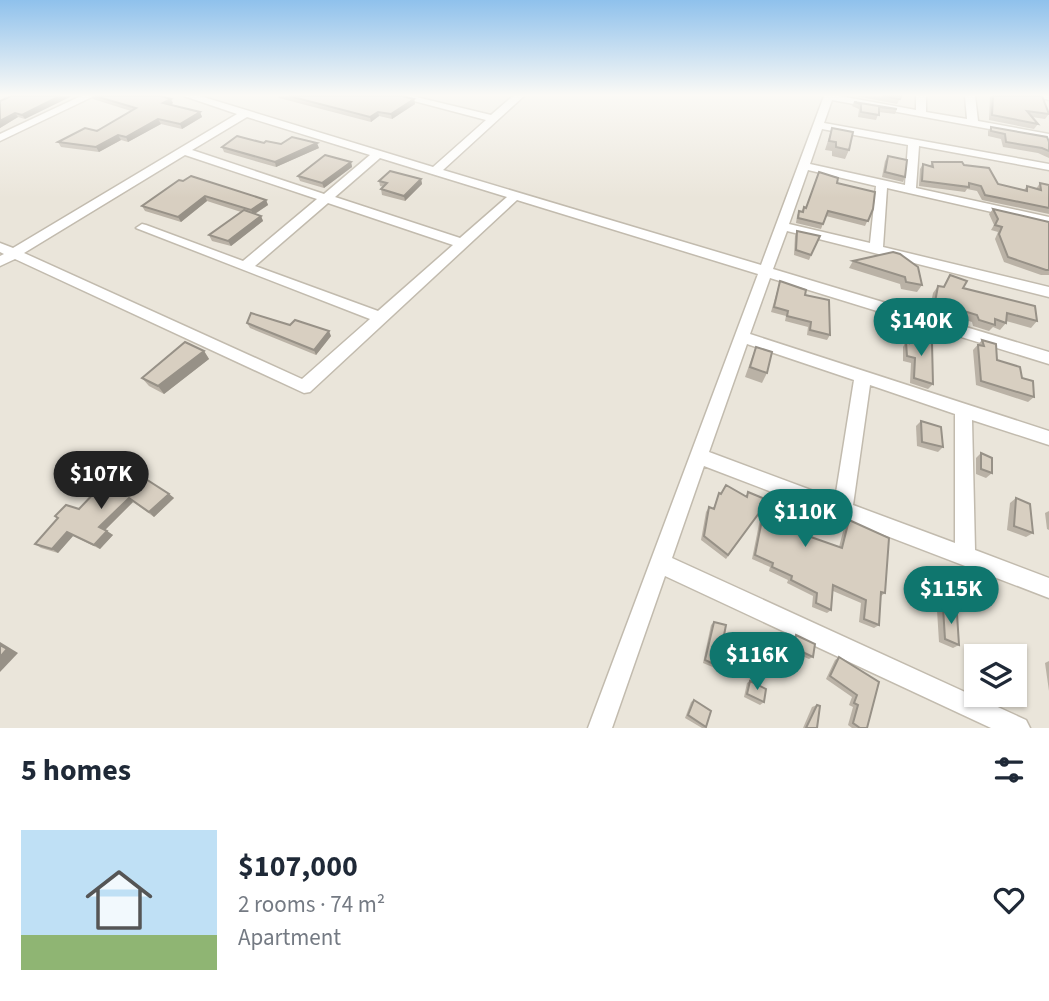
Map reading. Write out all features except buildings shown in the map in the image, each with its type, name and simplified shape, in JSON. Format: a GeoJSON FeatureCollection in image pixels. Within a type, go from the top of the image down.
{"type":"FeatureCollection","features":[{"type":"Feature","properties":{"kind":"street"},"geometry":{"type":"LineString","coordinates":[[0,138],[17,130]]}},
{"type":"Feature","properties":{"kind":"street"},"geometry":{"type":"LineString","coordinates":[[0,262],[7,251],[218,130]]}},
{"type":"Feature","properties":{"kind":"street"},"geometry":{"type":"LineString","coordinates":[[299,130],[1049,358]]}},
{"type":"Feature","properties":{"kind":"street"},"geometry":{"type":"LineString","coordinates":[[436,170],[482,130]]}},
{"type":"Feature","properties":{"kind":"street"},"geometry":{"type":"LineString","coordinates":[[600,728],[817,130]]}},
{"type":"Feature","properties":{"kind":"street"},"geometry":{"type":"LineString","coordinates":[[847,130],[1049,167]]}},
{"type":"Feature","properties":{"kind":"street"},"geometry":{"type":"LineString","coordinates":[[1011,130],[1049,137]]}},
{"type":"Feature","properties":{"kind":"street"},"geometry":{"type":"LineString","coordinates":[[911,190],[915,142]]}},
{"type":"Feature","properties":{"kind":"street"},"geometry":{"type":"LineString","coordinates":[[184,151],[461,243]]}},
{"type":"Feature","properties":{"kind":"street"},"geometry":{"type":"LineString","coordinates":[[245,267],[377,155]]}},
{"type":"Feature","properties":{"kind":"street"},"geometry":{"type":"LineString","coordinates":[[804,166],[1049,221]]}},
{"type":"Feature","properties":{"kind":"street"},"geometry":{"type":"LineString","coordinates":[[876,248],[882,184]]}},
{"type":"Feature","properties":{"kind":"street"},"geometry":{"type":"LineString","coordinates":[[7,251],[304,387],[515,196]]}},
{"type":"Feature","properties":{"kind":"street"},"geometry":{"type":"LineString","coordinates":[[783,226],[1049,292]]}},
{"type":"Feature","properties":{"kind":"street"},"geometry":{"type":"LineString","coordinates":[[142,228],[379,317]]}},
{"type":"Feature","properties":{"kind":"street"},"geometry":{"type":"LineString","coordinates":[[742,337],[1049,438]]}},
{"type":"Feature","properties":{"kind":"street"},"geometry":{"type":"LineString","coordinates":[[843,510],[863,377]]}},
{"type":"Feature","properties":{"kind":"street"},"geometry":{"type":"LineString","coordinates":[[963,410],[965,556]]}},
{"type":"Feature","properties":{"kind":"street"},"geometry":{"type":"LineString","coordinates":[[699,456],[1049,588]]}},
{"type":"Feature","properties":{"kind":"street"},"geometry":{"type":"LineString","coordinates":[[660,563],[1018,728]]}},
{"type":"Feature","properties":{"kind":"shaded area"},"geometry":{"type":"Polygon","coordinates":[[[0,130],[1049,130],[1049,728],[0,728],[0,130]]]}}]}
